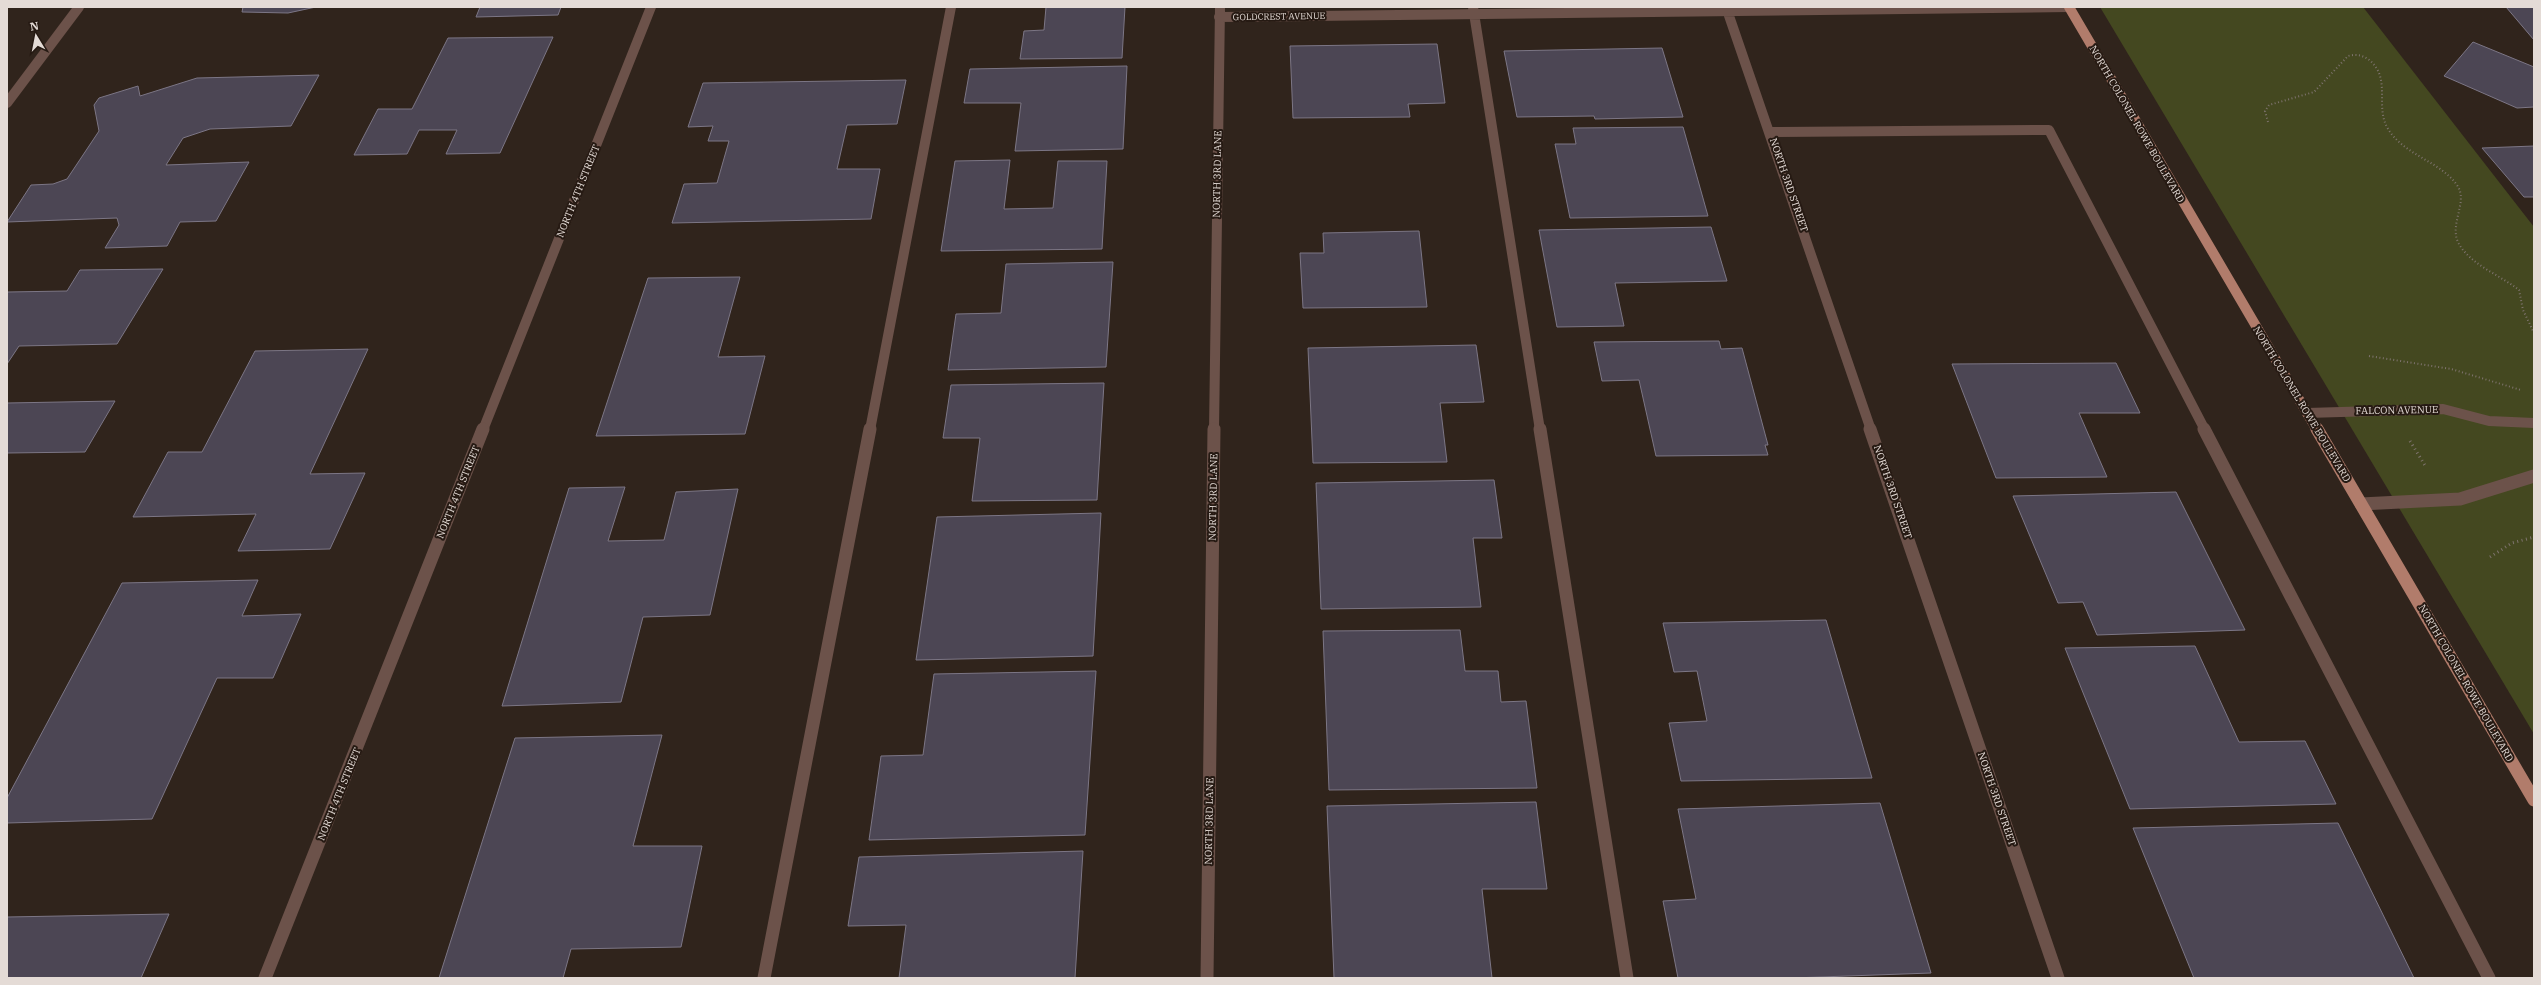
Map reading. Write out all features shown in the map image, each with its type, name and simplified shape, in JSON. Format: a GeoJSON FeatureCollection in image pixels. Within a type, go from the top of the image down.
{"type":"FeatureCollection","features":[{"type":"Feature","properties":{"kind":"main road","name":"NORTH COLONEL ROWE BOULEVARD"},"geometry":{"type":"LineString","coordinates":[[2069,7],[2534,800]]}},
{"type":"Feature","properties":{"kind":"street"},"geometry":{"type":"LineString","coordinates":[[7,103],[79,7]]}},
{"type":"Feature","properties":{"kind":"street","name":"NORTH 4TH STREET"},"geometry":{"type":"LineString","coordinates":[[265,978],[651,7]]}},
{"type":"Feature","properties":{"kind":"street"},"geometry":{"type":"LineString","coordinates":[[764,978],[951,7]]}},
{"type":"Feature","properties":{"kind":"street","name":"GOLDCREST AVENUE"},"geometry":{"type":"LineString","coordinates":[[1220,12],[2069,7]]}},
{"type":"Feature","properties":{"kind":"street","name":"NORTH 3RD STREET"},"geometry":{"type":"LineString","coordinates":[[1727,8],[2058,978]]}},
{"type":"Feature","properties":{"kind":"street"},"geometry":{"type":"LineString","coordinates":[[1473,10],[1627,978]]}},
{"type":"Feature","properties":{"kind":"street","name":"NORTH 3RD LANE"},"geometry":{"type":"LineString","coordinates":[[1207,978],[1220,12]]}},
{"type":"Feature","properties":{"kind":"street"},"geometry":{"type":"LineString","coordinates":[[1770,132],[2049,130],[2489,978]]}},
{"type":"Feature","properties":{"kind":"street","name":"FALCON AVENUE"},"geometry":{"type":"LineString","coordinates":[[2307,413],[2442,410],[2489,421],[2534,423]]}},
{"type":"Feature","properties":{"kind":"street"},"geometry":{"type":"LineString","coordinates":[[2361,504],[2446,499],[2484,493],[2534,476]]}},
{"type":"Feature","properties":{"kind":"path"},"geometry":{"type":"LineString","coordinates":[[2268,122],[2265,111],[2269,105],[2314,92],[2348,56],[2363,56],[2371,61],[2381,73],[2387,127],[2399,140],[2449,176],[2458,185],[2461,192],[2455,220],[2455,235],[2461,246],[2469,255],[2519,290],[2524,310],[2534,333]]}},
{"type":"Feature","properties":{"kind":"path"},"geometry":{"type":"LineString","coordinates":[[2369,356],[2474,374],[2524,391]]}},
{"type":"Feature","properties":{"kind":"path"},"geometry":{"type":"LineString","coordinates":[[2390,410],[2446,499]]}},
{"type":"Feature","properties":{"kind":"path"},"geometry":{"type":"LineString","coordinates":[[2490,557],[2512,543],[2534,537]]}},
{"type":"Feature","properties":{"kind":"green space"},"geometry":{"type":"Polygon","coordinates":[[[2100,7],[2363,7],[2534,227],[2534,734],[2100,7]]]}},
{"type":"Feature","properties":{"kind":"building"},"geometry":{"type":"Polygon","coordinates":[[[243,7],[316,7],[288,13],[242,12],[243,7]]]}},
{"type":"Feature","properties":{"kind":"building"},"geometry":{"type":"Polygon","coordinates":[[[480,7],[561,7],[558,15],[476,17],[480,7]]]}},
{"type":"Feature","properties":{"kind":"building"},"geometry":{"type":"Polygon","coordinates":[[[1046,7],[1125,7],[1122,58],[1020,59],[1024,31],[1044,30],[1046,7]]]}},
{"type":"Feature","properties":{"kind":"building"},"geometry":{"type":"Polygon","coordinates":[[[2506,7],[2534,7],[2534,40],[2506,7]]]}},
{"type":"Feature","properties":{"kind":"building"},"geometry":{"type":"Polygon","coordinates":[[[553,37],[500,153],[446,154],[457,130],[419,130],[407,154],[354,155],[378,109],[412,109],[448,38],[553,37]]]}},
{"type":"Feature","properties":{"kind":"building"},"geometry":{"type":"Polygon","coordinates":[[[2473,42],[2534,67],[2534,107],[2517,108],[2444,76],[2473,42]]]}},
{"type":"Feature","properties":{"kind":"building"},"geometry":{"type":"Polygon","coordinates":[[[1437,44],[1445,103],[1408,104],[1410,117],[1293,118],[1290,46],[1437,44]]]}},
{"type":"Feature","properties":{"kind":"building"},"geometry":{"type":"Polygon","coordinates":[[[1662,48],[1683,117],[1595,119],[1594,116],[1517,117],[1504,51],[1662,48]]]}},
{"type":"Feature","properties":{"kind":"building"},"geometry":{"type":"Polygon","coordinates":[[[1127,66],[1123,149],[1015,151],[1021,103],[964,103],[970,69],[1127,66]]]}},
{"type":"Feature","properties":{"kind":"building"},"geometry":{"type":"Polygon","coordinates":[[[319,75],[291,126],[210,129],[183,138],[166,165],[249,162],[216,221],[180,222],[167,246],[105,248],[119,225],[117,218],[7,222],[31,185],[53,184],[67,179],[99,131],[94,105],[99,98],[138,86],[140,96],[197,78],[319,75]]]}},
{"type":"Feature","properties":{"kind":"building"},"geometry":{"type":"Polygon","coordinates":[[[906,80],[897,124],[847,125],[837,169],[880,169],[871,219],[672,223],[684,184],[717,183],[729,141],[708,141],[713,126],[688,127],[703,83],[906,80]]]}},
{"type":"Feature","properties":{"kind":"building"},"geometry":{"type":"Polygon","coordinates":[[[1683,127],[1708,216],[1570,218],[1555,144],[1576,144],[1573,128],[1683,127]]]}},
{"type":"Feature","properties":{"kind":"building"},"geometry":{"type":"Polygon","coordinates":[[[2534,146],[2534,197],[2524,197],[2482,148],[2534,146]]]}},
{"type":"Feature","properties":{"kind":"building"},"geometry":{"type":"Polygon","coordinates":[[[1010,160],[1004,209],[1053,208],[1058,161],[1107,161],[1102,249],[941,251],[955,161],[1010,160]]]}},
{"type":"Feature","properties":{"kind":"building"},"geometry":{"type":"Polygon","coordinates":[[[1711,227],[1727,281],[1615,283],[1624,326],[1557,327],[1539,230],[1711,227]]]}},
{"type":"Feature","properties":{"kind":"building"},"geometry":{"type":"Polygon","coordinates":[[[1419,231],[1427,307],[1303,308],[1300,253],[1324,253],[1323,233],[1419,231]]]}},
{"type":"Feature","properties":{"kind":"building"},"geometry":{"type":"Polygon","coordinates":[[[1113,262],[1106,367],[948,370],[956,314],[1001,313],[1006,264],[1113,262]]]}},
{"type":"Feature","properties":{"kind":"building"},"geometry":{"type":"Polygon","coordinates":[[[163,269],[117,344],[19,346],[7,364],[7,292],[67,291],[80,270],[163,269]]]}},
{"type":"Feature","properties":{"kind":"building"},"geometry":{"type":"Polygon","coordinates":[[[740,277],[718,357],[765,356],[745,434],[596,436],[648,278],[740,277]]]}},
{"type":"Feature","properties":{"kind":"building"},"geometry":{"type":"Polygon","coordinates":[[[1719,341],[1721,349],[1742,348],[1768,445],[1765,445],[1768,455],[1656,456],[1639,380],[1602,381],[1594,342],[1719,341]]]}},
{"type":"Feature","properties":{"kind":"building"},"geometry":{"type":"Polygon","coordinates":[[[1476,345],[1484,402],[1440,403],[1447,462],[1313,463],[1308,348],[1476,345]]]}},
{"type":"Feature","properties":{"kind":"building"},"geometry":{"type":"Polygon","coordinates":[[[368,349],[310,474],[365,473],[330,549],[238,551],[256,514],[133,517],[168,452],[202,452],[255,351],[368,349]]]}},
{"type":"Feature","properties":{"kind":"building"},"geometry":{"type":"Polygon","coordinates":[[[2116,363],[2140,413],[2079,413],[2107,477],[1996,478],[1952,364],[2116,363]]]}},
{"type":"Feature","properties":{"kind":"building"},"geometry":{"type":"Polygon","coordinates":[[[1104,383],[1097,500],[972,501],[980,438],[943,438],[951,385],[1104,383]]]}},
{"type":"Feature","properties":{"kind":"building"},"geometry":{"type":"Polygon","coordinates":[[[115,401],[85,452],[7,453],[7,403],[115,401]]]}},
{"type":"Feature","properties":{"kind":"building"},"geometry":{"type":"Polygon","coordinates":[[[1494,480],[1502,538],[1473,538],[1481,607],[1321,609],[1316,483],[1494,480]]]}},
{"type":"Feature","properties":{"kind":"building"},"geometry":{"type":"Polygon","coordinates":[[[625,487],[608,541],[664,540],[676,492],[738,489],[710,615],[643,617],[621,702],[502,706],[569,488],[625,487]]]}},
{"type":"Feature","properties":{"kind":"building"},"geometry":{"type":"Polygon","coordinates":[[[2176,492],[2245,630],[2097,635],[2083,602],[2058,603],[2013,496],[2176,492]]]}},
{"type":"Feature","properties":{"kind":"building"},"geometry":{"type":"Polygon","coordinates":[[[1101,513],[1093,656],[916,660],[937,517],[1101,513]]]}},
{"type":"Feature","properties":{"kind":"building"},"geometry":{"type":"Polygon","coordinates":[[[258,580],[242,616],[301,614],[273,678],[217,678],[152,819],[7,823],[7,798],[122,583],[258,580]]]}},
{"type":"Feature","properties":{"kind":"building"},"geometry":{"type":"Polygon","coordinates":[[[1826,620],[1872,778],[1681,781],[1669,723],[1707,721],[1697,671],[1674,672],[1663,623],[1826,620]]]}},
{"type":"Feature","properties":{"kind":"building"},"geometry":{"type":"Polygon","coordinates":[[[1460,630],[1465,671],[1498,671],[1501,702],[1526,701],[1537,788],[1329,790],[1323,631],[1460,630]]]}},
{"type":"Feature","properties":{"kind":"building"},"geometry":{"type":"Polygon","coordinates":[[[2195,646],[2239,742],[2305,741],[2336,804],[2130,809],[2065,648],[2195,646]]]}},
{"type":"Feature","properties":{"kind":"building"},"geometry":{"type":"Polygon","coordinates":[[[1096,671],[1085,835],[869,840],[881,756],[923,755],[934,674],[1096,671]]]}},
{"type":"Feature","properties":{"kind":"building"},"geometry":{"type":"Polygon","coordinates":[[[662,735],[633,846],[702,846],[681,947],[571,949],[563,978],[439,978],[515,738],[662,735]]]}},
{"type":"Feature","properties":{"kind":"building"},"geometry":{"type":"Polygon","coordinates":[[[1536,802],[1547,889],[1482,889],[1492,978],[1334,978],[1327,806],[1536,802]]]}},
{"type":"Feature","properties":{"kind":"building"},"geometry":{"type":"Polygon","coordinates":[[[1880,803],[1931,973],[1792,978],[1678,978],[1663,901],[1696,899],[1678,809],[1880,803]]]}},
{"type":"Feature","properties":{"kind":"building"},"geometry":{"type":"Polygon","coordinates":[[[2338,823],[2414,978],[2194,978],[2133,828],[2338,823]]]}},
{"type":"Feature","properties":{"kind":"building"},"geometry":{"type":"Polygon","coordinates":[[[1083,851],[1075,978],[899,978],[906,925],[848,926],[859,857],[1083,851]]]}},
{"type":"Feature","properties":{"kind":"building"},"geometry":{"type":"Polygon","coordinates":[[[169,914],[141,978],[7,978],[7,917],[169,914]]]}}]}
